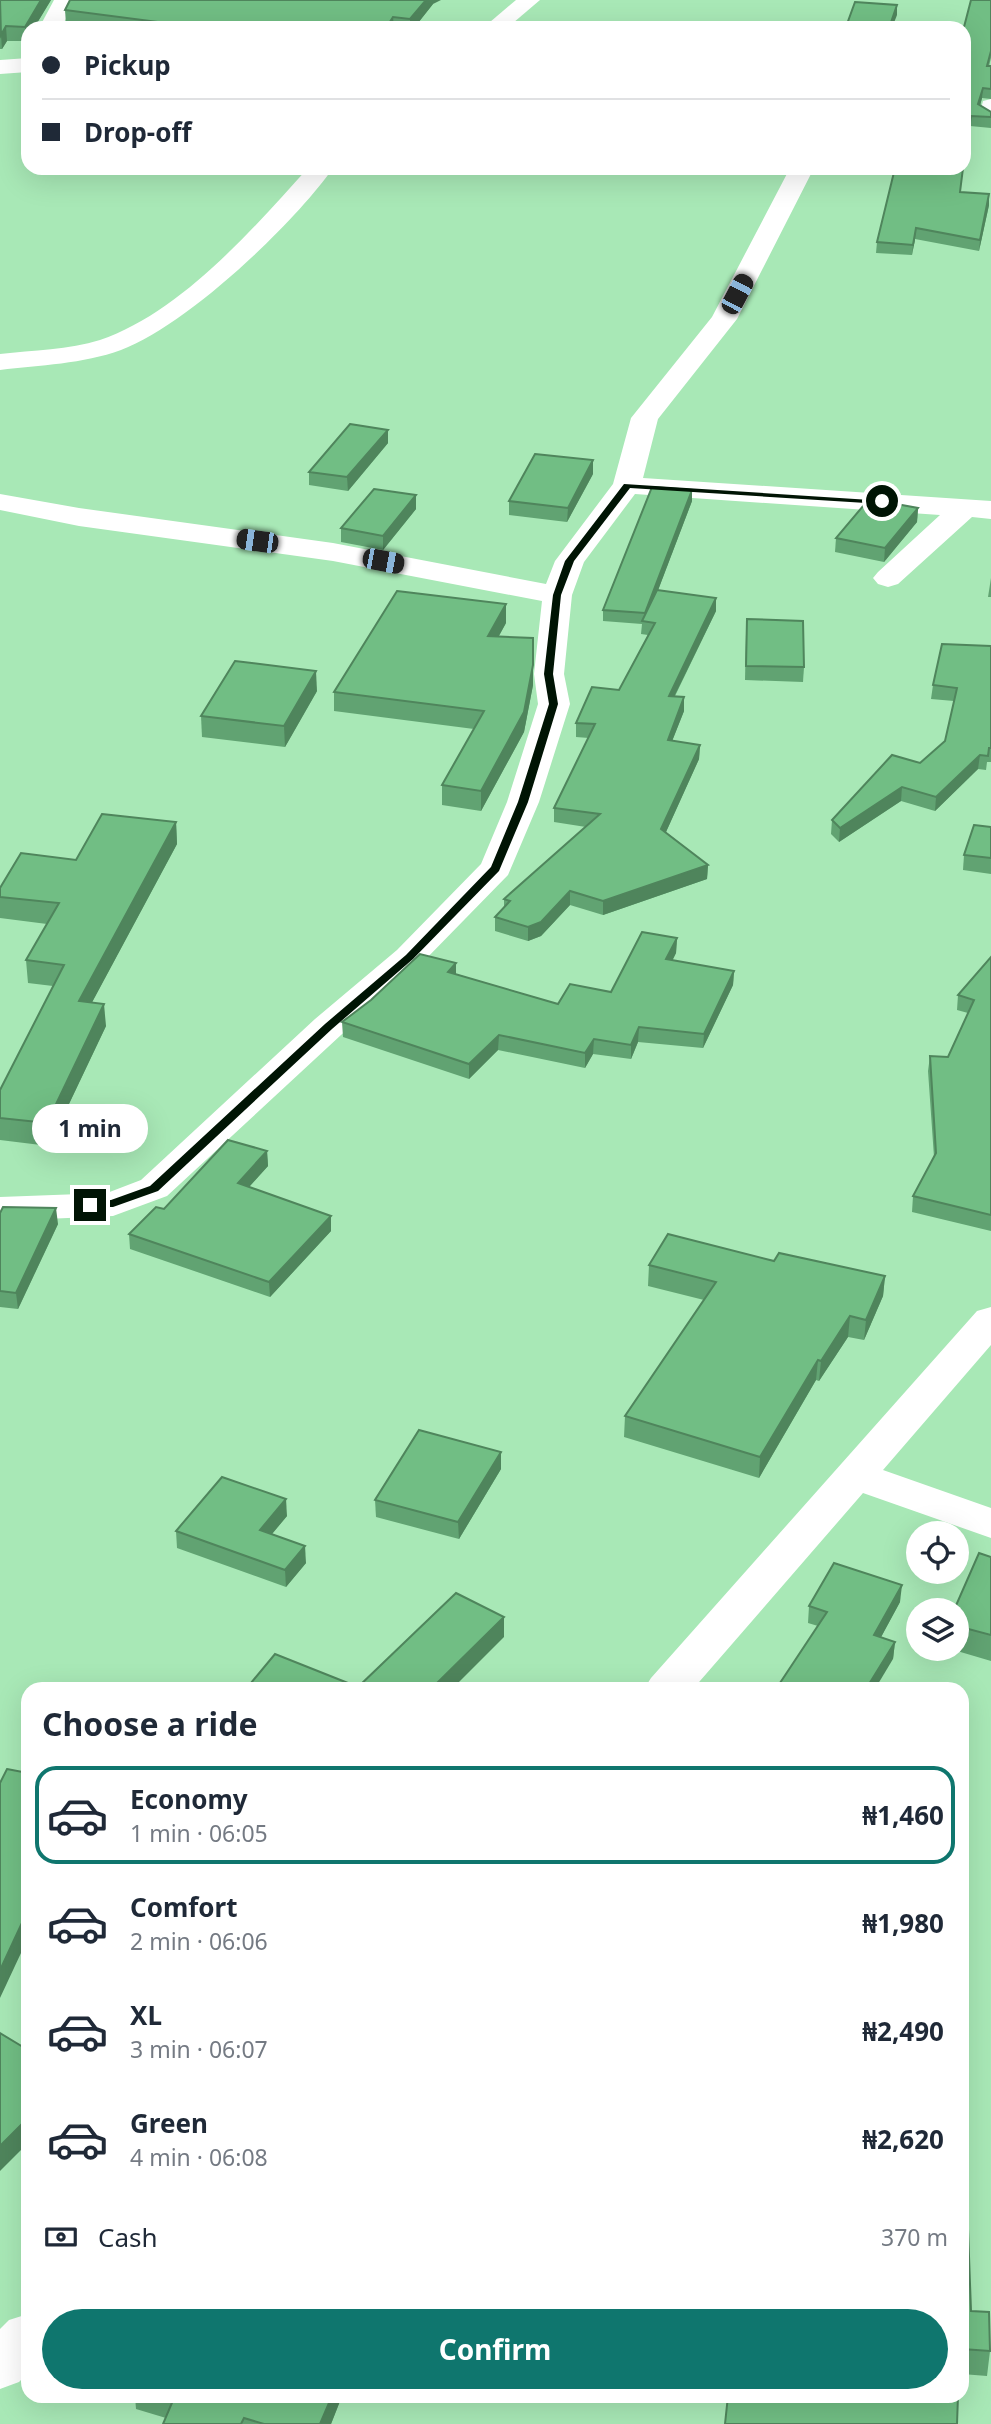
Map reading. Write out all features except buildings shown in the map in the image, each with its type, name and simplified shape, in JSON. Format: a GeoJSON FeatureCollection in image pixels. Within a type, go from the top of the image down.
{"type":"FeatureCollection","features":[{"type":"Feature","properties":{"kind":"street"},"geometry":{"type":"LineString","coordinates":[[54,21],[65,0]]}},
{"type":"Feature","properties":{"kind":"street"},"geometry":{"type":"LineString","coordinates":[[503,21],[529,0]]}},
{"type":"Feature","properties":{"kind":"street"},"geometry":{"type":"LineString","coordinates":[[0,67],[21,66]]}},
{"type":"Feature","properties":{"kind":"street"},"geometry":{"type":"LineString","coordinates":[[991,106],[991,113]]}},
{"type":"Feature","properties":{"kind":"street"},"geometry":{"type":"LineString","coordinates":[[0,362],[110,345],[156,325],[236,254],[314,175]]}},
{"type":"Feature","properties":{"kind":"street"},"geometry":{"type":"LineString","coordinates":[[0,1209],[113,1204],[154,1188],[328,1027],[410,957],[496,869],[523,802],[554,704],[549,674],[557,595],[570,561],[627,485],[645,418],[724,318],[798,175]]}},
{"type":"Feature","properties":{"kind":"street"},"geometry":{"type":"LineString","coordinates":[[627,485],[978,509]]}},
{"type":"Feature","properties":{"kind":"street"},"geometry":{"type":"LineString","coordinates":[[0,502],[79,517],[334,552],[557,595]]}},
{"type":"Feature","properties":{"kind":"street"},"geometry":{"type":"LineString","coordinates":[[888,578],[978,509]]}},
{"type":"Feature","properties":{"kind":"street"},"geometry":{"type":"LineString","coordinates":[[673,1682],[991,1320]]}},
{"type":"Feature","properties":{"kind":"street"},"geometry":{"type":"LineString","coordinates":[[856,1475],[991,1524]]}},
{"type":"Feature","properties":{"kind":"street"},"geometry":{"type":"LineString","coordinates":[[0,2365],[21,2344]]}},
{"type":"Feature","properties":{"kind":"route"},"geometry":{"type":"LineString","coordinates":[[90,1205],[113,1204],[154,1188],[234,1117],[328,1027],[410,957],[496,869],[523,802],[554,704],[549,674],[557,595],[570,561],[627,485],[882,501]]}}]}
